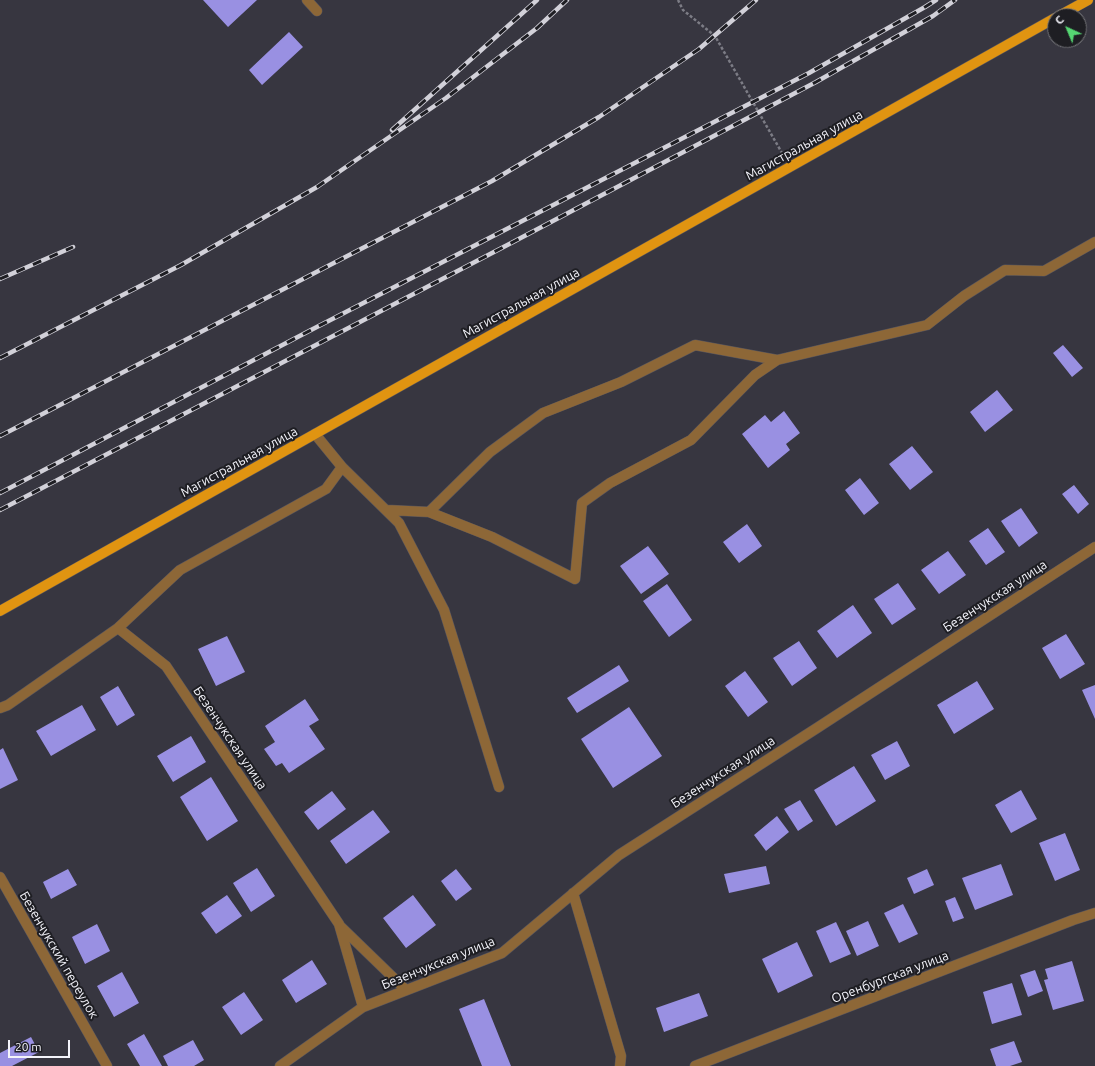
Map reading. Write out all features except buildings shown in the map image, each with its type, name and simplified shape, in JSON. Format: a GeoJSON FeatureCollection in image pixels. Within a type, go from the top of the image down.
{"type":"FeatureCollection","features":[{"type":"Feature","properties":{"kind":"main road"},"geometry":{"type":"LineString","coordinates":[[1074,8],[1088,0]]}},
{"type":"Feature","properties":{"kind":"main road","name":"Магистральная улица"},"geometry":{"type":"LineString","coordinates":[[0,611],[1047,22]]}},
{"type":"Feature","properties":{"kind":"street"},"geometry":{"type":"LineString","coordinates":[[307,0],[317,12]]}},
{"type":"Feature","properties":{"kind":"street"},"geometry":{"type":"LineString","coordinates":[[387,510],[429,512],[492,537],[575,578],[582,503],[610,483],[690,440],[755,375],[777,360],[927,325],[964,296],[1005,270],[1044,271],[1095,242]]}},
{"type":"Feature","properties":{"kind":"street"},"geometry":{"type":"LineString","coordinates":[[429,512],[490,452],[543,413],[621,382],[695,345],[777,360]]}},
{"type":"Feature","properties":{"kind":"street"},"geometry":{"type":"LineString","coordinates":[[315,434],[342,467],[399,523],[444,610],[500,788]]}},
{"type":"Feature","properties":{"kind":"street"},"geometry":{"type":"LineString","coordinates":[[0,708],[8,705],[118,628],[180,570],[326,489],[342,467]]}},
{"type":"Feature","properties":{"kind":"street","name":"Безенчукская улица"},"geometry":{"type":"LineString","coordinates":[[280,1066],[363,1007],[502,953],[619,855],[1095,547]]}},
{"type":"Feature","properties":{"kind":"street","name":"Безенчукская улица"},"geometry":{"type":"LineString","coordinates":[[118,628],[166,666],[339,924],[363,1007]]}},
{"type":"Feature","properties":{"kind":"street","name":"Безенчукский переулок"},"geometry":{"type":"LineString","coordinates":[[0,877],[107,1066]]}},
{"type":"Feature","properties":{"kind":"street"},"geometry":{"type":"LineString","coordinates":[[573,893],[621,1056],[620,1066]]}},
{"type":"Feature","properties":{"kind":"street","name":"Оренбургская улица"},"geometry":{"type":"LineString","coordinates":[[695,1066],[1065,923],[1095,913]]}},
{"type":"Feature","properties":{"kind":"street"},"geometry":{"type":"LineString","coordinates":[[339,924],[406,990]]}},
{"type":"Feature","properties":{"kind":"path"},"geometry":{"type":"LineString","coordinates":[[678,0],[683,10],[715,36],[754,101],[790,167]]}},
{"type":"Feature","properties":{"kind":"railway"},"geometry":{"type":"LineString","coordinates":[[392,130],[537,0]]}},
{"type":"Feature","properties":{"kind":"railway"},"geometry":{"type":"LineString","coordinates":[[0,358],[181,265],[317,187],[446,98],[537,28],[567,0]]}},
{"type":"Feature","properties":{"kind":"railway"},"geometry":{"type":"LineString","coordinates":[[0,436],[492,181],[599,117],[699,49],[756,0]]}},
{"type":"Feature","properties":{"kind":"railway"},"geometry":{"type":"LineString","coordinates":[[0,493],[311,330],[809,73],[936,0]]}},
{"type":"Feature","properties":{"kind":"railway"},"geometry":{"type":"LineString","coordinates":[[0,510],[816,82],[933,16],[955,0]]}},
{"type":"Feature","properties":{"kind":"railway"},"geometry":{"type":"LineString","coordinates":[[0,279],[73,247]]}}]}
